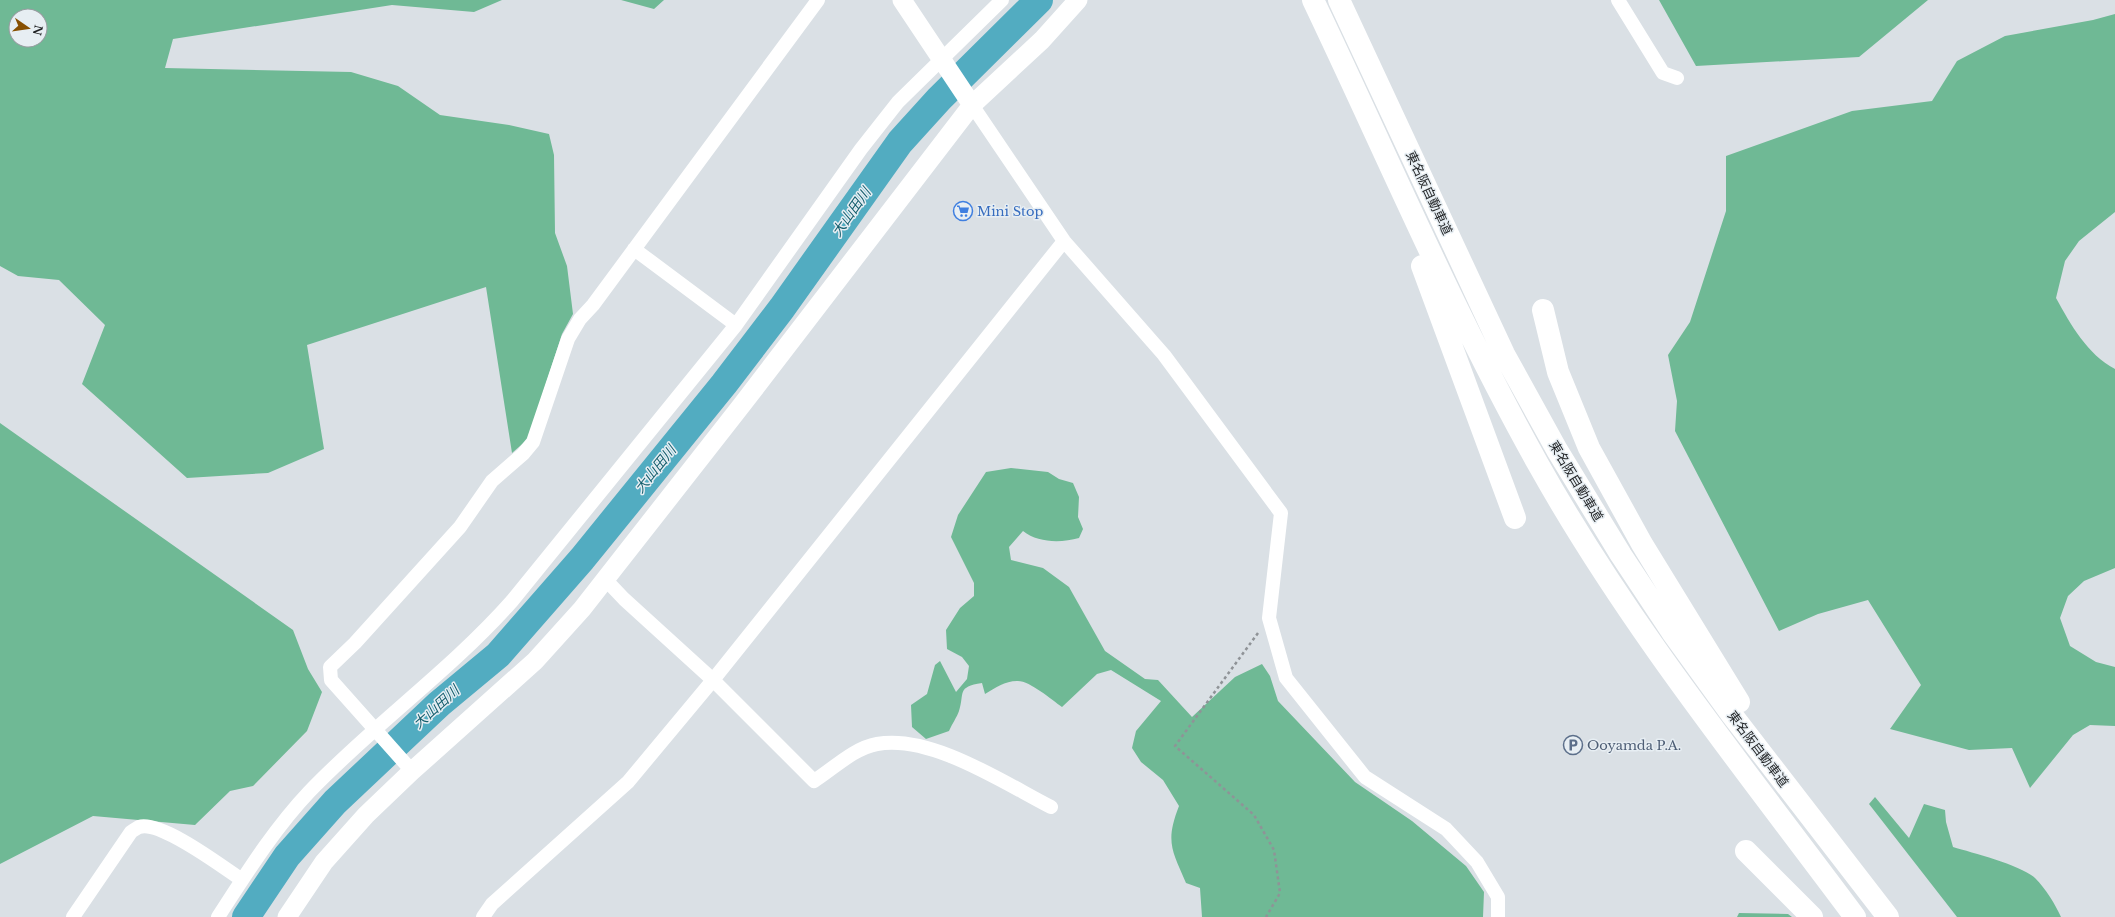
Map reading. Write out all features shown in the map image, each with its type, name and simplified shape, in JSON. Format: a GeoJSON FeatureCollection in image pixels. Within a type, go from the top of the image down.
{"type":"FeatureCollection","features":[{"type":"Feature","properties":{"kind":"highway","name":"東名阪自動車道"},"geometry":{"type":"LineString","coordinates":[[1313,0],[1401,192],[1485,363],[1535,458],[1601,567],[1654,647],[1855,917]]}},
{"type":"Feature","properties":{"kind":"highway","name":"東名阪自動車道"},"geometry":{"type":"LineString","coordinates":[[1339,0],[1504,354],[1557,450],[1621,555],[1672,632],[1732,714],[1888,917]]}},
{"type":"Feature","properties":{"kind":"highway"},"geometry":{"type":"LineString","coordinates":[[1401,192],[1408,231],[1435,296],[1516,518]]}},
{"type":"Feature","properties":{"kind":"highway"},"geometry":{"type":"LineString","coordinates":[[1542,310],[1558,372],[1589,448],[1642,544],[1804,809]]}},
{"type":"Feature","properties":{"kind":"highway"},"geometry":{"type":"LineString","coordinates":[[1746,851],[1812,917]]}},
{"type":"Feature","properties":{"kind":"street"},"geometry":{"type":"LineString","coordinates":[[412,771],[331,680],[330,667],[355,643],[460,527],[492,481],[533,442],[568,339],[580,319],[634,250],[818,0]]}},
{"type":"Feature","properties":{"kind":"street"},"geometry":{"type":"LineString","coordinates":[[902,0],[1064,241],[1164,355],[1281,513],[1268,618],[1286,678],[1366,777],[1446,829],[1477,862],[1498,897],[1498,917]]}},
{"type":"Feature","properties":{"kind":"street"},"geometry":{"type":"LineString","coordinates":[[218,917],[281,824],[309,792],[374,729],[487,629],[575,524],[736,325],[861,149],[898,102],[943,62],[1002,0]]}},
{"type":"Feature","properties":{"kind":"street"},"geometry":{"type":"LineString","coordinates":[[287,917],[324,862],[366,815],[412,771],[535,661],[582,609],[736,412],[971,102],[1042,40],[1078,0]]}},
{"type":"Feature","properties":{"kind":"street"},"geometry":{"type":"LineString","coordinates":[[1618,0],[1663,73],[1677,78]]}},
{"type":"Feature","properties":{"kind":"street"},"geometry":{"type":"LineString","coordinates":[[483,917],[492,904],[628,782],[713,680],[1064,241]]}},
{"type":"Feature","properties":{"kind":"street"},"geometry":{"type":"LineString","coordinates":[[634,250],[736,325]]}},
{"type":"Feature","properties":{"kind":"street"},"geometry":{"type":"LineString","coordinates":[[605,579],[624,599],[713,680],[814,781],[856,753],[876,744],[897,743],[924,747],[950,755],[1051,807]]}},
{"type":"Feature","properties":{"kind":"street"},"geometry":{"type":"LineString","coordinates":[[72,917],[131,832],[140,826],[154,828],[190,845],[242,880]]}},
{"type":"Feature","properties":{"kind":"path"},"geometry":{"type":"LineString","coordinates":[[1266,917],[1280,892],[1274,850],[1254,816],[1175,746],[1268,618]]}},
{"type":"Feature","properties":{"kind":"green space"},"geometry":{"type":"Polygon","coordinates":[[[0,0],[502,0],[474,12],[392,5],[173,39],[165,68],[351,72],[398,86],[440,115],[509,125],[549,134],[554,155],[555,233],[567,266],[573,314],[562,334],[528,439],[512,453],[486,287],[307,345],[324,449],[268,473],[187,478],[82,384],[105,325],[59,280],[18,276],[0,266],[0,0]]]}},
{"type":"Feature","properties":{"kind":"green space"},"geometry":{"type":"Polygon","coordinates":[[[621,0],[664,0],[654,9],[621,0]]]}},
{"type":"Feature","properties":{"kind":"green space"},"geometry":{"type":"Polygon","coordinates":[[[1659,0],[1928,0],[1859,57],[1696,66],[1659,0]]]}},
{"type":"Feature","properties":{"kind":"green space"},"geometry":{"type":"Polygon","coordinates":[[[2115,14],[2115,212],[2079,241],[2065,261],[2056,298],[2074,328],[2088,347],[2105,363],[2115,369],[2115,568],[2084,581],[2068,596],[2060,618],[2070,646],[2096,662],[2115,667],[2115,726],[2090,725],[2073,735],[2030,788],[2012,748],[1969,750],[1890,729],[1921,685],[1868,600],[1818,614],[1779,631],[1675,431],[1677,401],[1668,355],[1690,322],[1726,211],[1726,156],[1852,111],[1932,101],[1957,61],[2005,36],[2093,20],[2115,14]]]}},
{"type":"Feature","properties":{"kind":"green space"},"geometry":{"type":"Polygon","coordinates":[[[0,423],[293,630],[308,669],[322,692],[307,731],[253,786],[230,791],[195,825],[93,816],[0,864],[0,423]]]}},
{"type":"Feature","properties":{"kind":"green space"},"geometry":{"type":"Polygon","coordinates":[[[1011,468],[1048,472],[1059,479],[1073,483],[1079,497],[1078,517],[1083,529],[1079,538],[1065,541],[1050,541],[1036,538],[1023,531],[1009,547],[1011,560],[1043,568],[1069,587],[1105,651],[1145,679],[1158,680],[1192,717],[1235,677],[1262,664],[1270,676],[1278,701],[1355,782],[1412,821],[1466,866],[1484,892],[1483,917],[1202,917],[1200,888],[1186,883],[1172,846],[1172,829],[1179,806],[1163,780],[1141,762],[1132,748],[1136,731],[1161,701],[1111,670],[1097,674],[1062,707],[1047,695],[1022,682],[1013,681],[996,687],[985,694],[982,683],[974,685],[968,687],[963,692],[959,711],[949,731],[926,739],[912,727],[911,705],[927,694],[935,665],[940,661],[956,692],[967,679],[969,666],[962,657],[947,649],[946,630],[960,608],[974,596],[974,583],[951,537],[958,515],[986,472],[1011,468]]]}},
{"type":"Feature","properties":{"kind":"green space"},"geometry":{"type":"Polygon","coordinates":[[[1875,797],[1909,838],[1924,804],[1945,810],[1946,822],[1953,847],[2008,864],[2028,873],[2039,882],[2053,902],[2061,917],[1957,917],[1869,804],[1875,797]]]}},
{"type":"Feature","properties":{"kind":"green space"},"geometry":{"type":"Polygon","coordinates":[[[1739,913],[1788,914],[1792,917],[1737,917],[1739,913]]]}},
{"type":"Feature","properties":{"kind":"waterway","name":"大山田川"},"geometry":{"type":"LineString","coordinates":[[246,917],[287,856],[335,802],[439,704],[498,655],[582,559],[724,384],[782,308],[900,142],[939,99],[1039,0]]}},
{"type":"Feature","properties":{"kind":"place","name":"Mini Stop"},"geometry":{"type":"Point","coordinates":[963,211]}},
{"type":"Feature","properties":{"kind":"place","name":"Ooyamda P.A."},"geometry":{"type":"Point","coordinates":[1573,745]}}]}
